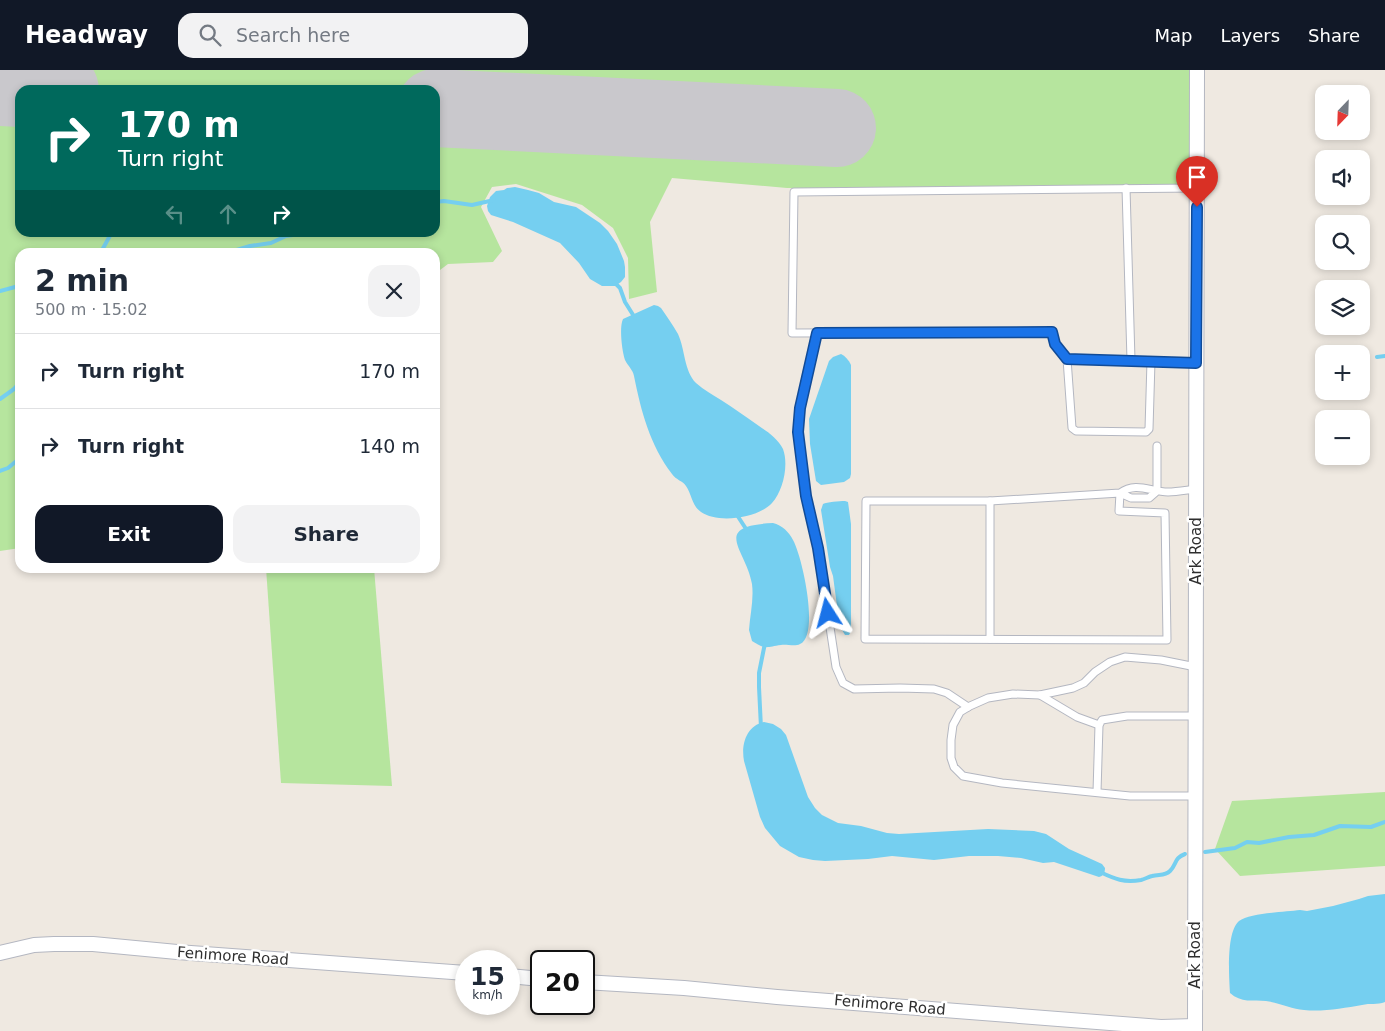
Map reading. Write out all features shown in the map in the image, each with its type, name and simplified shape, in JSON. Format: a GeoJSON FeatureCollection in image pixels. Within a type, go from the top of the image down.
{"type":"FeatureCollection","features":[{"type":"Feature","properties":{"kind":"street","name":"Ark Road"},"geometry":{"type":"LineString","coordinates":[[1195,1028],[1197,70]]}},
{"type":"Feature","properties":{"kind":"street","name":"Fenimore Road"},"geometry":{"type":"LineString","coordinates":[[0,953],[34,945],[94,944],[177,952],[455,972]]}},
{"type":"Feature","properties":{"kind":"street","name":"Fenimore Road"},"geometry":{"type":"LineString","coordinates":[[595,983],[684,988],[1161,1027],[1195,1028]]}},
{"type":"Feature","properties":{"kind":"lane"},"geometry":{"type":"LineString","coordinates":[[1126,188],[1131,360]]}},
{"type":"Feature","properties":{"kind":"lane"},"geometry":{"type":"LineString","coordinates":[[1151,361],[1149,429],[1146,432],[1076,431],[1072,428],[1067,359],[1055,344],[1052,332],[792,333],[794,192],[1197,188]]}},
{"type":"Feature","properties":{"kind":"lane"},"geometry":{"type":"LineString","coordinates":[[817,333],[800,408],[798,432],[806,496],[818,548],[836,667],[843,683],[854,689],[934,689],[947,693],[968,707]]}},
{"type":"Feature","properties":{"kind":"lane"},"geometry":{"type":"LineString","coordinates":[[1067,359],[1196,363]]}},
{"type":"Feature","properties":{"kind":"lane"},"geometry":{"type":"LineString","coordinates":[[1157,446],[1157,491]]}},
{"type":"Feature","properties":{"kind":"lane"},"geometry":{"type":"LineString","coordinates":[[1120,493],[1119,511],[1166,513],[1167,640],[865,639],[866,500],[990,500],[1120,493],[1131,498],[1149,498],[1157,491],[1168,492],[1196,489]]}},
{"type":"Feature","properties":{"kind":"lane"},"geometry":{"type":"LineString","coordinates":[[990,500],[990,639]]}},
{"type":"Feature","properties":{"kind":"lane"},"geometry":{"type":"LineString","coordinates":[[1196,667],[1161,660],[1125,657],[1110,662],[1095,672],[1084,683],[1073,688],[1040,695],[1013,694],[988,698],[968,707],[960,712],[953,725],[951,740],[951,758],[954,767],[963,776],[1002,783],[1130,796],[1196,796]]}},
{"type":"Feature","properties":{"kind":"lane"},"geometry":{"type":"LineString","coordinates":[[1040,695],[1077,717],[1098,725]]}},
{"type":"Feature","properties":{"kind":"lane"},"geometry":{"type":"LineString","coordinates":[[1097,792],[1098,725],[1102,720],[1127,716],[1196,716]]}},
{"type":"Feature","properties":{"kind":"green space"},"geometry":{"type":"Polygon","coordinates":[[[0,70],[1197,70],[1197,189],[787,188],[672,178],[650,222],[657,292],[629,299],[628,258],[613,228],[582,205],[516,184],[492,187],[481,207],[502,251],[493,262],[448,264],[440,270],[440,248],[15,248],[15,549],[0,551],[0,70]]]}},
{"type":"Feature","properties":{"kind":"green space"},"geometry":{"type":"Polygon","coordinates":[[[266,573],[374,573],[392,786],[281,783],[266,573]]]}},
{"type":"Feature","properties":{"kind":"green space"},"geometry":{"type":"Polygon","coordinates":[[[1385,792],[1385,866],[1240,876],[1215,849],[1232,801],[1385,792]]]}},
{"type":"Feature","properties":{"kind":"water"},"geometry":{"type":"Polygon","coordinates":[[[515,187],[539,193],[554,202],[576,207],[600,223],[617,244],[624,261],[625,277],[621,282],[615,286],[602,286],[590,279],[579,263],[560,243],[513,222],[491,215],[487,206],[490,197],[496,191],[515,187]]]}},
{"type":"Feature","properties":{"kind":"water"},"geometry":{"type":"Polygon","coordinates":[[[654,305],[661,308],[678,334],[689,372],[696,383],[769,433],[783,449],[785,470],[782,485],[776,498],[766,508],[738,518],[708,516],[696,507],[686,486],[674,476],[664,463],[643,415],[632,370],[625,360],[621,333],[623,319],[654,305]]]}},
{"type":"Feature","properties":{"kind":"water"},"geometry":{"type":"Polygon","coordinates":[[[841,354],[847,358],[851,365],[851,474],[850,478],[844,482],[821,485],[816,481],[810,444],[809,419],[829,361],[841,354]]]}},
{"type":"Feature","properties":{"kind":"water"},"geometry":{"type":"Polygon","coordinates":[[[848,502],[851,524],[851,631],[849,635],[845,635],[839,621],[821,510],[825,503],[848,502]]]}},
{"type":"Feature","properties":{"kind":"water"},"geometry":{"type":"Polygon","coordinates":[[[773,523],[782,527],[791,537],[801,562],[809,611],[809,626],[806,638],[798,645],[763,647],[752,641],[749,630],[752,584],[749,571],[739,550],[737,534],[742,529],[754,525],[773,523]]]}},
{"type":"Feature","properties":{"kind":"water"},"geometry":{"type":"Polygon","coordinates":[[[764,722],[773,724],[786,735],[808,797],[822,815],[838,823],[899,834],[988,829],[1034,831],[1046,834],[1069,849],[1102,864],[1105,868],[1104,873],[1099,877],[1054,862],[1043,863],[1021,858],[998,856],[969,856],[934,860],[892,856],[825,861],[799,857],[780,846],[765,828],[744,761],[743,749],[746,737],[753,728],[764,722]]]}},
{"type":"Feature","properties":{"kind":"water"},"geometry":{"type":"Polygon","coordinates":[[[1385,894],[1385,1002],[1311,1010],[1266,1001],[1243,1000],[1230,993],[1230,944],[1235,927],[1239,921],[1251,916],[1300,910],[1307,911],[1368,896],[1385,894]]]}},
{"type":"Feature","properties":{"kind":"waterway"},"geometry":{"type":"LineString","coordinates":[[440,201],[472,205],[494,200]]}},
{"type":"Feature","properties":{"kind":"waterway"},"geometry":{"type":"LineString","coordinates":[[103,248],[109,237]]}},
{"type":"Feature","properties":{"kind":"waterway"},"geometry":{"type":"LineString","coordinates":[[243,248],[271,243],[284,237]]}},
{"type":"Feature","properties":{"kind":"waterway"},"geometry":{"type":"LineString","coordinates":[[614,282],[620,288],[625,302],[635,318]]}},
{"type":"Feature","properties":{"kind":"waterway"},"geometry":{"type":"LineString","coordinates":[[0,291],[15,287]]}},
{"type":"Feature","properties":{"kind":"waterway"},"geometry":{"type":"LineString","coordinates":[[1377,357],[1385,356]]}},
{"type":"Feature","properties":{"kind":"waterway"},"geometry":{"type":"LineString","coordinates":[[0,399],[15,388]]}},
{"type":"Feature","properties":{"kind":"waterway"},"geometry":{"type":"LineString","coordinates":[[0,471],[15,462]]}},
{"type":"Feature","properties":{"kind":"waterway"},"geometry":{"type":"LineString","coordinates":[[737,515],[748,532]]}},
{"type":"Feature","properties":{"kind":"waterway"},"geometry":{"type":"LineString","coordinates":[[761,728],[759,673],[765,643]]}},
{"type":"Feature","properties":{"kind":"waterway"},"geometry":{"type":"LineString","coordinates":[[1205,852],[1235,848],[1247,842],[1259,843],[1289,837],[1314,835],[1340,826],[1371,827],[1385,822]]}},
{"type":"Feature","properties":{"kind":"waterway"},"geometry":{"type":"LineString","coordinates":[[1100,872],[1120,880],[1141,880],[1168,873],[1177,859],[1185,854]]}},
{"type":"Feature","properties":{"kind":"taxiway"},"geometry":{"type":"LineString","coordinates":[[48,70],[48,85]]}},
{"type":"Feature","properties":{"kind":"runway"},"geometry":{"type":"LineString","coordinates":[[0,87],[15,88]]}},
{"type":"Feature","properties":{"kind":"runway"},"geometry":{"type":"LineString","coordinates":[[440,108],[837,128]]}},
{"type":"Feature","properties":{"kind":"route"},"geometry":{"type":"LineString","coordinates":[[828,613],[818,548],[806,496],[798,432],[800,408],[817,333],[1052,332],[1055,344],[1067,359],[1196,363],[1197,207]]}}]}
